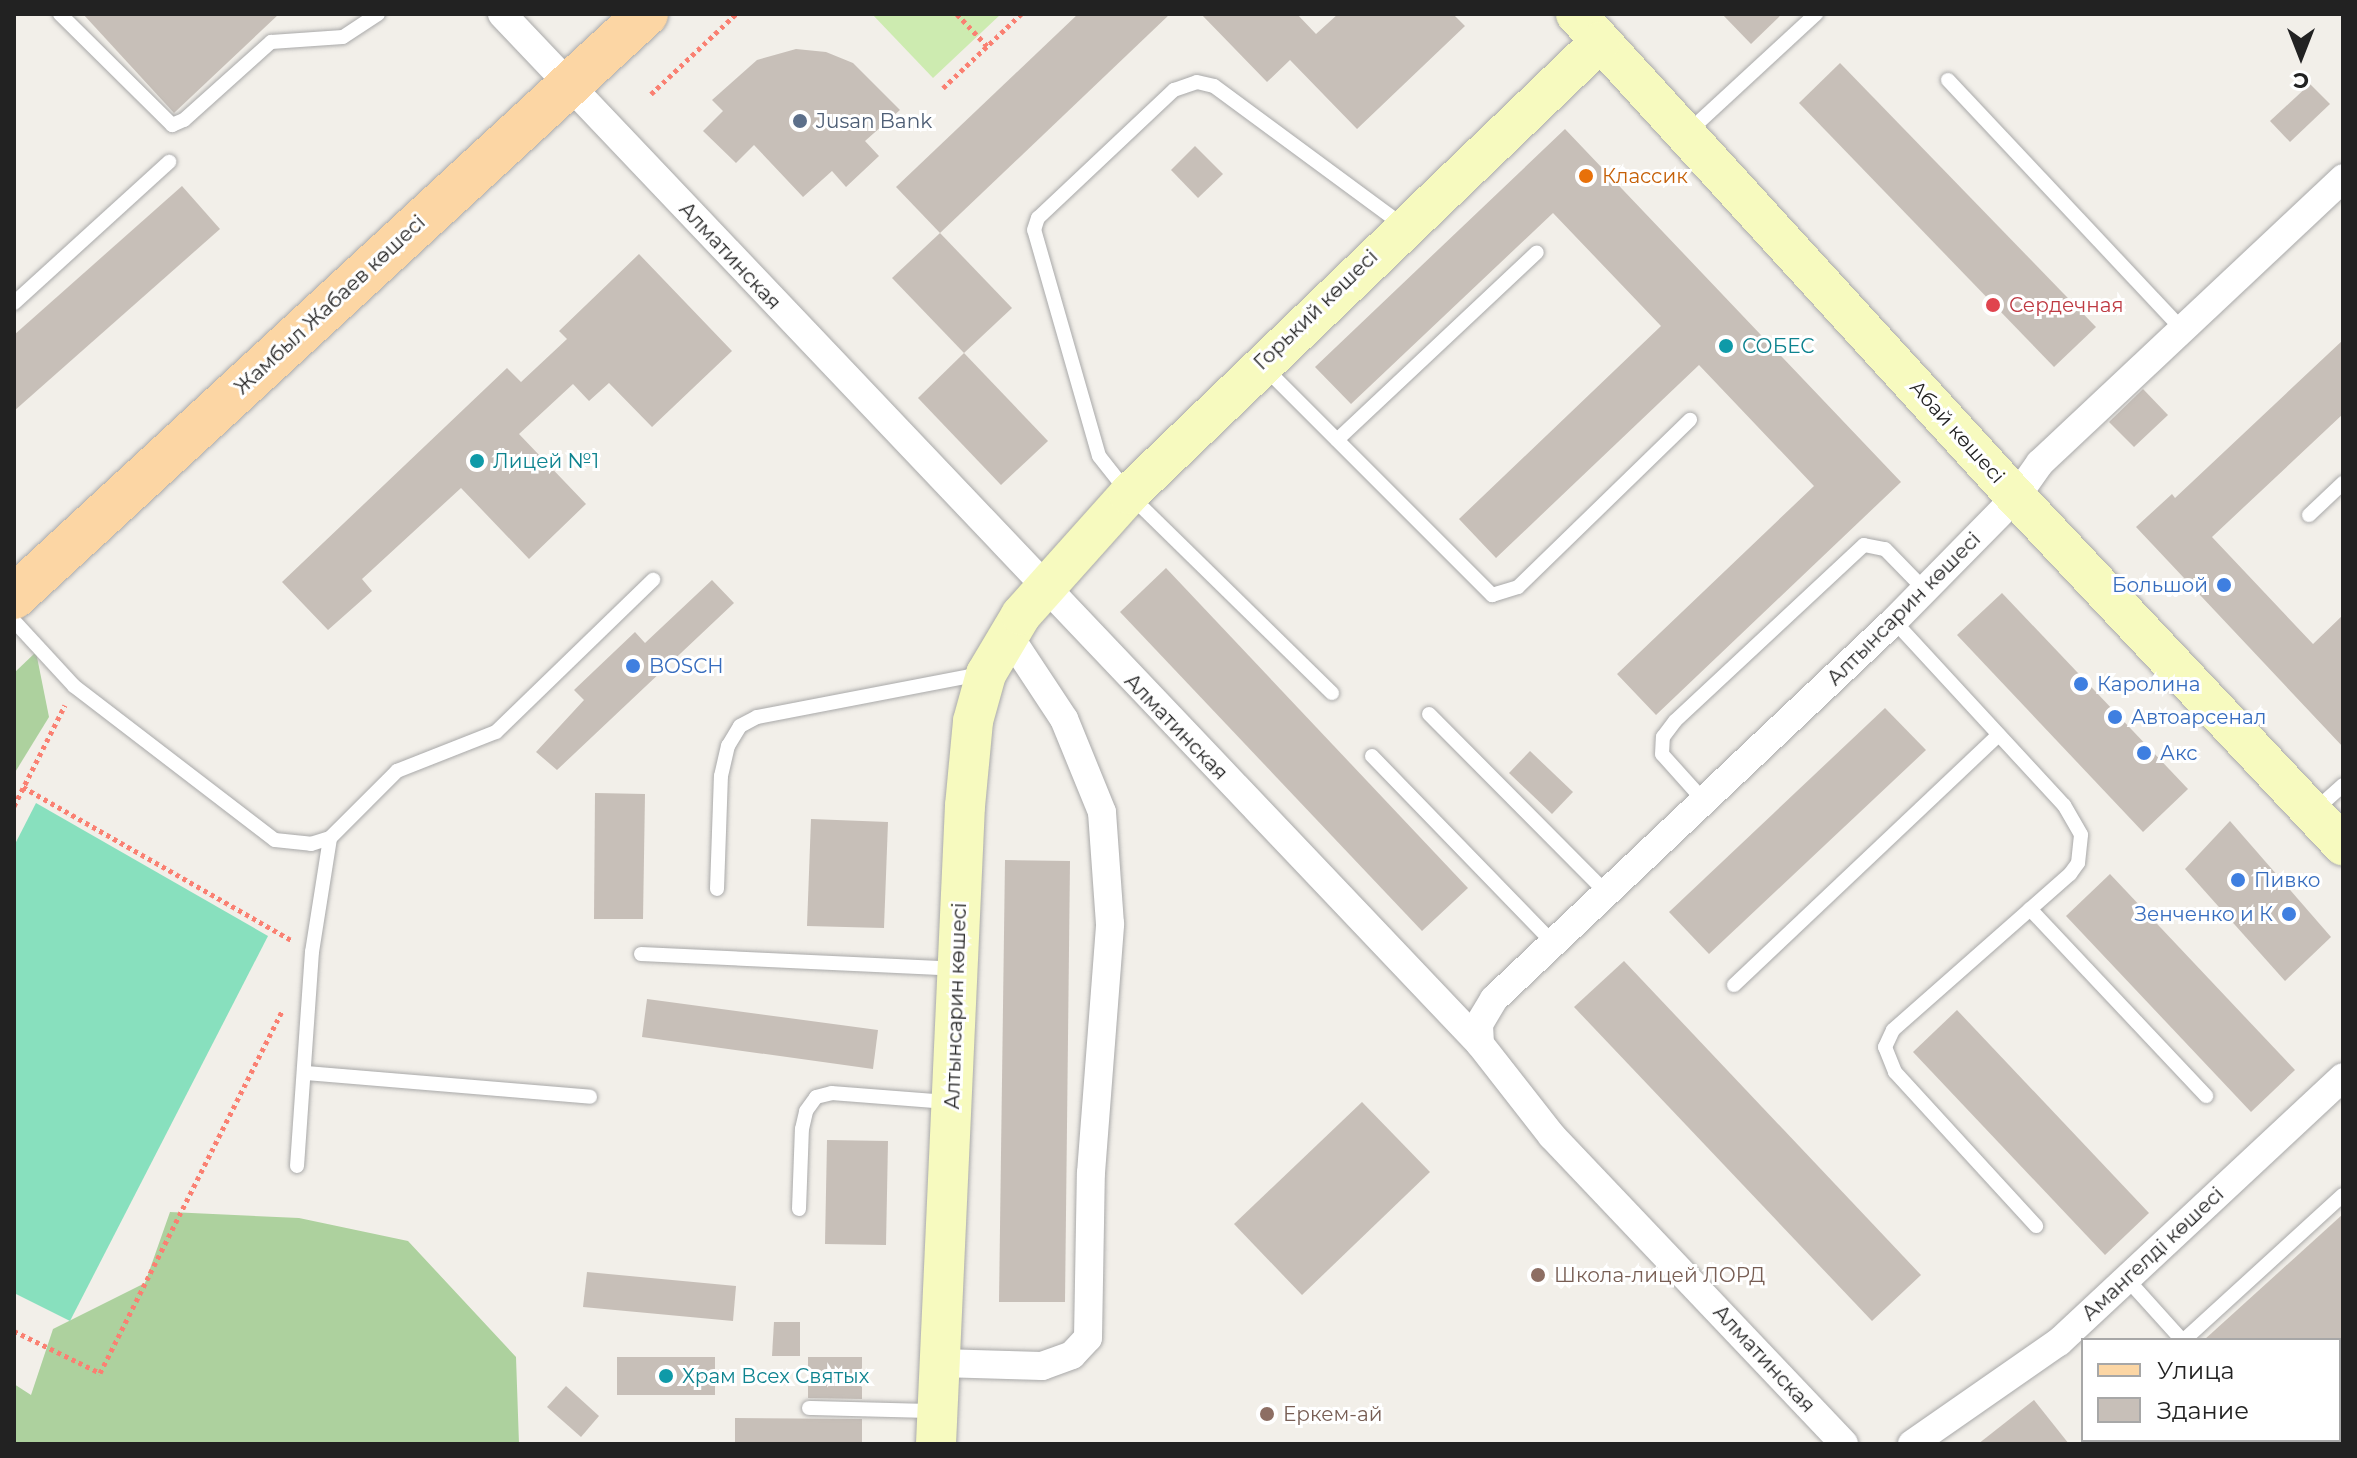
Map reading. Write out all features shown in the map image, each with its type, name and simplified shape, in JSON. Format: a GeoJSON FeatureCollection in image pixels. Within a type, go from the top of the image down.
{"type":"FeatureCollection","features":[{"type":"Feature","properties":{"kind":"main road","name":"Жамбыл Жабаев көшесі"},"geometry":{"type":"LineString","coordinates":[[14,597],[646,14]]}},
{"type":"Feature","properties":{"kind":"street","name":"Алматинская"},"geometry":{"type":"LineString","coordinates":[[502,14],[1044,589],[1480,1044],[1552,1136],[1844,1444]]}},
{"type":"Feature","properties":{"kind":"street","name":"Абай көшесі"},"geometry":{"type":"LineString","coordinates":[[1585,22],[2016,497],[2325,818]]}},
{"type":"Feature","properties":{"kind":"street","name":"Горький көшесі"},"geometry":{"type":"LineString","coordinates":[[1044,589],[1129,494],[1404,226],[1585,22]]}},
{"type":"Feature","properties":{"kind":"street","name":"Алтынсарин көшесі"},"geometry":{"type":"LineString","coordinates":[[1480,1044],[1483,1013],[1894,621],[2016,497],[2040,463],[2343,178]]}},
{"type":"Feature","properties":{"kind":"street","name":"Алтынсарин көшесі"},"geometry":{"type":"LineString","coordinates":[[937,1428],[968,759],[986,674],[1008,634],[1044,589]]}},
{"type":"Feature","properties":{"kind":"street"},"geometry":{"type":"LineString","coordinates":[[940,1363],[1042,1366],[1072,1355],[1088,1338],[1091,1173],[1110,924],[1102,812],[1064,719],[1008,634]]}},
{"type":"Feature","properties":{"kind":"street","name":"Амангелді көшесі"},"geometry":{"type":"LineString","coordinates":[[1912,1444],[2059,1342],[2343,1077]]}},
{"type":"Feature","properties":{"kind":"lane"},"geometry":{"type":"LineString","coordinates":[[60,14],[172,125],[184,120],[271,42],[343,37],[378,14]]}},
{"type":"Feature","properties":{"kind":"lane"},"geometry":{"type":"LineString","coordinates":[[1687,134],[1816,14]]}},
{"type":"Feature","properties":{"kind":"lane"},"geometry":{"type":"LineString","coordinates":[[1948,80],[2182,329]]}},
{"type":"Feature","properties":{"kind":"lane"},"geometry":{"type":"LineString","coordinates":[[1332,693],[1129,494],[1090,436],[1035,244],[1038,218],[1174,90],[1197,82],[1214,86],[1404,226]]}},
{"type":"Feature","properties":{"kind":"lane"},"geometry":{"type":"LineString","coordinates":[[14,303],[169,162]]}},
{"type":"Feature","properties":{"kind":"lane"},"geometry":{"type":"LineString","coordinates":[[1337,440],[1537,252]]}},
{"type":"Feature","properties":{"kind":"lane"},"geometry":{"type":"LineString","coordinates":[[1260,363],[1483,589],[1502,595],[1518,587],[1690,420]]}},
{"type":"Feature","properties":{"kind":"lane"},"geometry":{"type":"LineString","coordinates":[[2309,515],[2343,483]]}},
{"type":"Feature","properties":{"kind":"lane"},"geometry":{"type":"LineString","coordinates":[[1705,802],[1662,754],[1663,737],[1675,721],[1864,545],[1885,549],[1925,590]]}},
{"type":"Feature","properties":{"kind":"lane"},"geometry":{"type":"LineString","coordinates":[[14,621],[74,686],[275,840],[311,844],[330,838],[397,771],[496,732],[653,580]]}},
{"type":"Feature","properties":{"kind":"lane"},"geometry":{"type":"LineString","coordinates":[[1894,621],[2064,805],[2081,835],[2078,863],[1893,1030],[1885,1055],[2036,1226]]}},
{"type":"Feature","properties":{"kind":"lane"},"geometry":{"type":"LineString","coordinates":[[717,889],[721,776],[740,726],[757,717],[986,674]]}},
{"type":"Feature","properties":{"kind":"lane"},"geometry":{"type":"LineString","coordinates":[[1429,714],[1608,895]]}},
{"type":"Feature","properties":{"kind":"lane"},"geometry":{"type":"LineString","coordinates":[[1734,985],[1998,735]]}},
{"type":"Feature","properties":{"kind":"lane"},"geometry":{"type":"LineString","coordinates":[[1372,756],[1554,944]]}},
{"type":"Feature","properties":{"kind":"lane"},"geometry":{"type":"LineString","coordinates":[[2325,818],[2343,785]]}},
{"type":"Feature","properties":{"kind":"lane"},"geometry":{"type":"LineString","coordinates":[[297,1166],[307,1073],[312,952],[330,838]]}},
{"type":"Feature","properties":{"kind":"lane"},"geometry":{"type":"LineString","coordinates":[[2030,909],[2206,1096]]}},
{"type":"Feature","properties":{"kind":"lane"},"geometry":{"type":"LineString","coordinates":[[641,954],[957,969]]}},
{"type":"Feature","properties":{"kind":"lane"},"geometry":{"type":"LineString","coordinates":[[307,1073],[590,1097]]}},
{"type":"Feature","properties":{"kind":"lane"},"geometry":{"type":"LineString","coordinates":[[799,1209],[802,1129],[806,1111],[816,1097],[832,1093],[952,1103]]}},
{"type":"Feature","properties":{"kind":"lane"},"geometry":{"type":"LineString","coordinates":[[2185,1338],[2343,1195]]}},
{"type":"Feature","properties":{"kind":"lane"},"geometry":{"type":"LineString","coordinates":[[2127,1279],[2181,1338]]}},
{"type":"Feature","properties":{"kind":"lane"},"geometry":{"type":"LineString","coordinates":[[809,1408],[937,1428]]}},
{"type":"Feature","properties":{"kind":"path"},"geometry":{"type":"LineString","coordinates":[[651,94],[736,14]]}},
{"type":"Feature","properties":{"kind":"path"},"geometry":{"type":"LineString","coordinates":[[957,14],[987,46]]}},
{"type":"Feature","properties":{"kind":"path"},"geometry":{"type":"LineString","coordinates":[[943,88],[1018,15]]}},
{"type":"Feature","properties":{"kind":"path"},"geometry":{"type":"LineString","coordinates":[[14,806],[74,686]]}},
{"type":"Feature","properties":{"kind":"path"},"geometry":{"type":"LineString","coordinates":[[14,1331],[100,1373],[312,952],[23,787]]}},
{"type":"Feature","properties":{"kind":"green space"},"geometry":{"type":"Polygon","coordinates":[[[872,14],[1001,14],[933,78],[872,14]]]}},
{"type":"Feature","properties":{"kind":"green space"},"geometry":{"type":"Polygon","coordinates":[[[36,652],[49,717],[14,774],[14,673],[36,652]]]}},
{"type":"Feature","properties":{"kind":"green space"},"geometry":{"type":"Polygon","coordinates":[[[36,803],[268,936],[70,1321],[14,1293],[14,846],[36,803]]]}},
{"type":"Feature","properties":{"kind":"green space"},"geometry":{"type":"Polygon","coordinates":[[[170,1212],[299,1218],[408,1241],[516,1357],[519,1444],[14,1444],[14,1384],[31,1395],[53,1329],[145,1283],[170,1212]]]}},
{"type":"Feature","properties":{"kind":"building"},"geometry":{"type":"Polygon","coordinates":[[[83,14],[279,14],[174,113],[83,14]]]}},
{"type":"Feature","properties":{"kind":"building"},"geometry":{"type":"Polygon","coordinates":[[[1078,14],[1170,14],[940,233],[896,187],[1078,14]]]}},
{"type":"Feature","properties":{"kind":"building"},"geometry":{"type":"Polygon","coordinates":[[[1201,14],[1297,14],[1316,34],[1338,14],[1453,14],[1465,26],[1357,129],[1290,60],[1267,82],[1201,14]]]}},
{"type":"Feature","properties":{"kind":"building"},"geometry":{"type":"Polygon","coordinates":[[[1722,14],[1782,14],[1751,44],[1722,14]]]}},
{"type":"Feature","properties":{"kind":"building","name":"Jusan Bank"},"geometry":{"type":"Polygon","coordinates":[[[796,49],[826,52],[853,63],[900,110],[865,141],[879,156],[846,187],[832,171],[803,197],[754,145],[736,163],[703,131],[723,111],[712,100],[757,60],[796,49]]]}},
{"type":"Feature","properties":{"kind":"building"},"geometry":{"type":"Polygon","coordinates":[[[1840,63],[2096,327],[2054,367],[1799,103],[1840,63]]]}},
{"type":"Feature","properties":{"kind":"building"},"geometry":{"type":"Polygon","coordinates":[[[2310,84],[2330,104],[2290,142],[2270,121],[2310,84]]]}},
{"type":"Feature","properties":{"kind":"building"},"geometry":{"type":"Polygon","coordinates":[[[1565,129],[1901,482],[1656,715],[1617,674],[1814,486],[1699,365],[1496,558],[1459,519],[1661,326],[1553,213],[1351,404],[1315,367],[1565,129]]]}},
{"type":"Feature","properties":{"kind":"building"},"geometry":{"type":"Polygon","coordinates":[[[1195,146],[1223,174],[1198,198],[1171,170],[1195,146]]]}},
{"type":"Feature","properties":{"kind":"building"},"geometry":{"type":"Polygon","coordinates":[[[182,186],[220,229],[14,411],[14,335],[182,186]]]}},
{"type":"Feature","properties":{"kind":"building"},"geometry":{"type":"Polygon","coordinates":[[[940,233],[1012,308],[964,353],[892,278],[940,233]]]}},
{"type":"Feature","properties":{"kind":"building","name":"Лицей №1"},"geometry":{"type":"Polygon","coordinates":[[[639,254],[732,351],[652,427],[609,383],[589,401],[573,384],[519,434],[586,504],[529,559],[461,488],[362,579],[372,591],[328,630],[282,582],[507,368],[521,382],[567,339],[559,331],[639,254]]]}},
{"type":"Feature","properties":{"kind":"building"},"geometry":{"type":"Polygon","coordinates":[[[2343,340],[2343,414],[2212,537],[2313,644],[2343,615],[2343,747],[2136,527],[2172,494],[2175,498],[2343,340]]]}},
{"type":"Feature","properties":{"kind":"building"},"geometry":{"type":"Polygon","coordinates":[[[964,353],[1048,441],[1001,485],[918,398],[964,353]]]}},
{"type":"Feature","properties":{"kind":"building"},"geometry":{"type":"Polygon","coordinates":[[[2143,389],[2168,415],[2134,447],[2109,422],[2143,389]]]}},
{"type":"Feature","properties":{"kind":"building"},"geometry":{"type":"Polygon","coordinates":[[[1166,568],[1468,888],[1422,931],[1120,612],[1166,568]]]}},
{"type":"Feature","properties":{"kind":"building","name":"BOSCH"},"geometry":{"type":"Polygon","coordinates":[[[712,580],[734,603],[557,770],[536,752],[584,700],[574,690],[635,632],[645,643],[712,580]]]}},
{"type":"Feature","properties":{"kind":"building"},"geometry":{"type":"Polygon","coordinates":[[[2002,593],[2188,789],[2143,832],[1957,635],[2002,593]]]}},
{"type":"Feature","properties":{"kind":"building"},"geometry":{"type":"Polygon","coordinates":[[[1885,708],[1926,750],[1709,954],[1669,912],[1885,708]]]}},
{"type":"Feature","properties":{"kind":"building"},"geometry":{"type":"Polygon","coordinates":[[[1530,751],[1573,792],[1552,814],[1509,773],[1530,751]]]}},
{"type":"Feature","properties":{"kind":"building"},"geometry":{"type":"Polygon","coordinates":[[[595,793],[645,794],[643,919],[594,919],[595,793]]]}},
{"type":"Feature","properties":{"kind":"building"},"geometry":{"type":"Polygon","coordinates":[[[811,819],[888,822],[884,928],[807,926],[811,819]]]}},
{"type":"Feature","properties":{"kind":"building"},"geometry":{"type":"Polygon","coordinates":[[[2230,821],[2331,937],[2285,981],[2185,869],[2230,821]]]}},
{"type":"Feature","properties":{"kind":"building"},"geometry":{"type":"Polygon","coordinates":[[[1005,860],[1070,861],[1065,1302],[999,1302],[1005,860]]]}},
{"type":"Feature","properties":{"kind":"building"},"geometry":{"type":"Polygon","coordinates":[[[2110,874],[2295,1070],[2251,1112],[2066,916],[2110,874]]]}},
{"type":"Feature","properties":{"kind":"building"},"geometry":{"type":"Polygon","coordinates":[[[1624,961],[1921,1275],[1872,1321],[1574,1007],[1624,961]]]}},
{"type":"Feature","properties":{"kind":"building"},"geometry":{"type":"Polygon","coordinates":[[[647,999],[878,1030],[873,1069],[642,1037],[647,999]]]}},
{"type":"Feature","properties":{"kind":"building"},"geometry":{"type":"Polygon","coordinates":[[[1957,1010],[2149,1213],[2105,1255],[1913,1052],[1957,1010]]]}},
{"type":"Feature","properties":{"kind":"building"},"geometry":{"type":"Polygon","coordinates":[[[1362,1102],[1430,1172],[1302,1295],[1234,1224],[1362,1102]]]}},
{"type":"Feature","properties":{"kind":"building"},"geometry":{"type":"Polygon","coordinates":[[[827,1140],[888,1141],[886,1245],[825,1244],[827,1140]]]}},
{"type":"Feature","properties":{"kind":"building"},"geometry":{"type":"Polygon","coordinates":[[[2343,1214],[2343,1340],[2206,1338],[2343,1214]]]}},
{"type":"Feature","properties":{"kind":"building"},"geometry":{"type":"Polygon","coordinates":[[[587,1272],[736,1286],[733,1321],[583,1307],[587,1272]]]}},
{"type":"Feature","properties":{"kind":"building"},"geometry":{"type":"Polygon","coordinates":[[[774,1322],[800,1322],[800,1356],[772,1356],[774,1322]]]}},
{"type":"Feature","properties":{"kind":"building","name":"Храм Всех Святых"},"geometry":{"type":"Polygon","coordinates":[[[617,1357],[715,1357],[715,1395],[617,1395],[617,1357]]]}},
{"type":"Feature","properties":{"kind":"building"},"geometry":{"type":"Polygon","coordinates":[[[808,1357],[862,1357],[862,1399],[808,1398],[808,1357]]]}},
{"type":"Feature","properties":{"kind":"building"},"geometry":{"type":"Polygon","coordinates":[[[566,1386],[599,1416],[581,1437],[547,1407],[566,1386]]]}},
{"type":"Feature","properties":{"kind":"building"},"geometry":{"type":"Polygon","coordinates":[[[2034,1400],[2069,1444],[1978,1444],[2034,1400]]]}},
{"type":"Feature","properties":{"kind":"building"},"geometry":{"type":"Polygon","coordinates":[[[735,1418],[862,1419],[862,1444],[735,1444],[735,1418]]]}},
{"type":"Feature","properties":{"kind":"place","name":"Jusan Bank"},"geometry":{"type":"Point","coordinates":[800,121]}},
{"type":"Feature","properties":{"kind":"place","name":"Классик"},"geometry":{"type":"Point","coordinates":[1586,176]}},
{"type":"Feature","properties":{"kind":"place","name":"Сердечная"},"geometry":{"type":"Point","coordinates":[1993,305]}},
{"type":"Feature","properties":{"kind":"place","name":"СОБЕС"},"geometry":{"type":"Point","coordinates":[1726,346]}},
{"type":"Feature","properties":{"kind":"place","name":"Лицей №1"},"geometry":{"type":"Point","coordinates":[477,461]}},
{"type":"Feature","properties":{"kind":"place","name":"Большой"},"geometry":{"type":"Point","coordinates":[2224,585]}},
{"type":"Feature","properties":{"kind":"place","name":"BOSCH"},"geometry":{"type":"Point","coordinates":[633,666]}},
{"type":"Feature","properties":{"kind":"place","name":"Каролина"},"geometry":{"type":"Point","coordinates":[2081,684]}},
{"type":"Feature","properties":{"kind":"place","name":"Автоарсенал"},"geometry":{"type":"Point","coordinates":[2115,717]}},
{"type":"Feature","properties":{"kind":"place","name":"Акс"},"geometry":{"type":"Point","coordinates":[2144,753]}},
{"type":"Feature","properties":{"kind":"place","name":"Пивко"},"geometry":{"type":"Point","coordinates":[2238,880]}},
{"type":"Feature","properties":{"kind":"place","name":"Зенченко и К"},"geometry":{"type":"Point","coordinates":[2289,914]}},
{"type":"Feature","properties":{"kind":"place","name":"Школа-лицей ЛОРД"},"geometry":{"type":"Point","coordinates":[1538,1275]}},
{"type":"Feature","properties":{"kind":"place","name":"Храм Всех Святых"},"geometry":{"type":"Point","coordinates":[666,1376]}},
{"type":"Feature","properties":{"kind":"place","name":"Еркем-ай"},"geometry":{"type":"Point","coordinates":[1267,1414]}}]}
